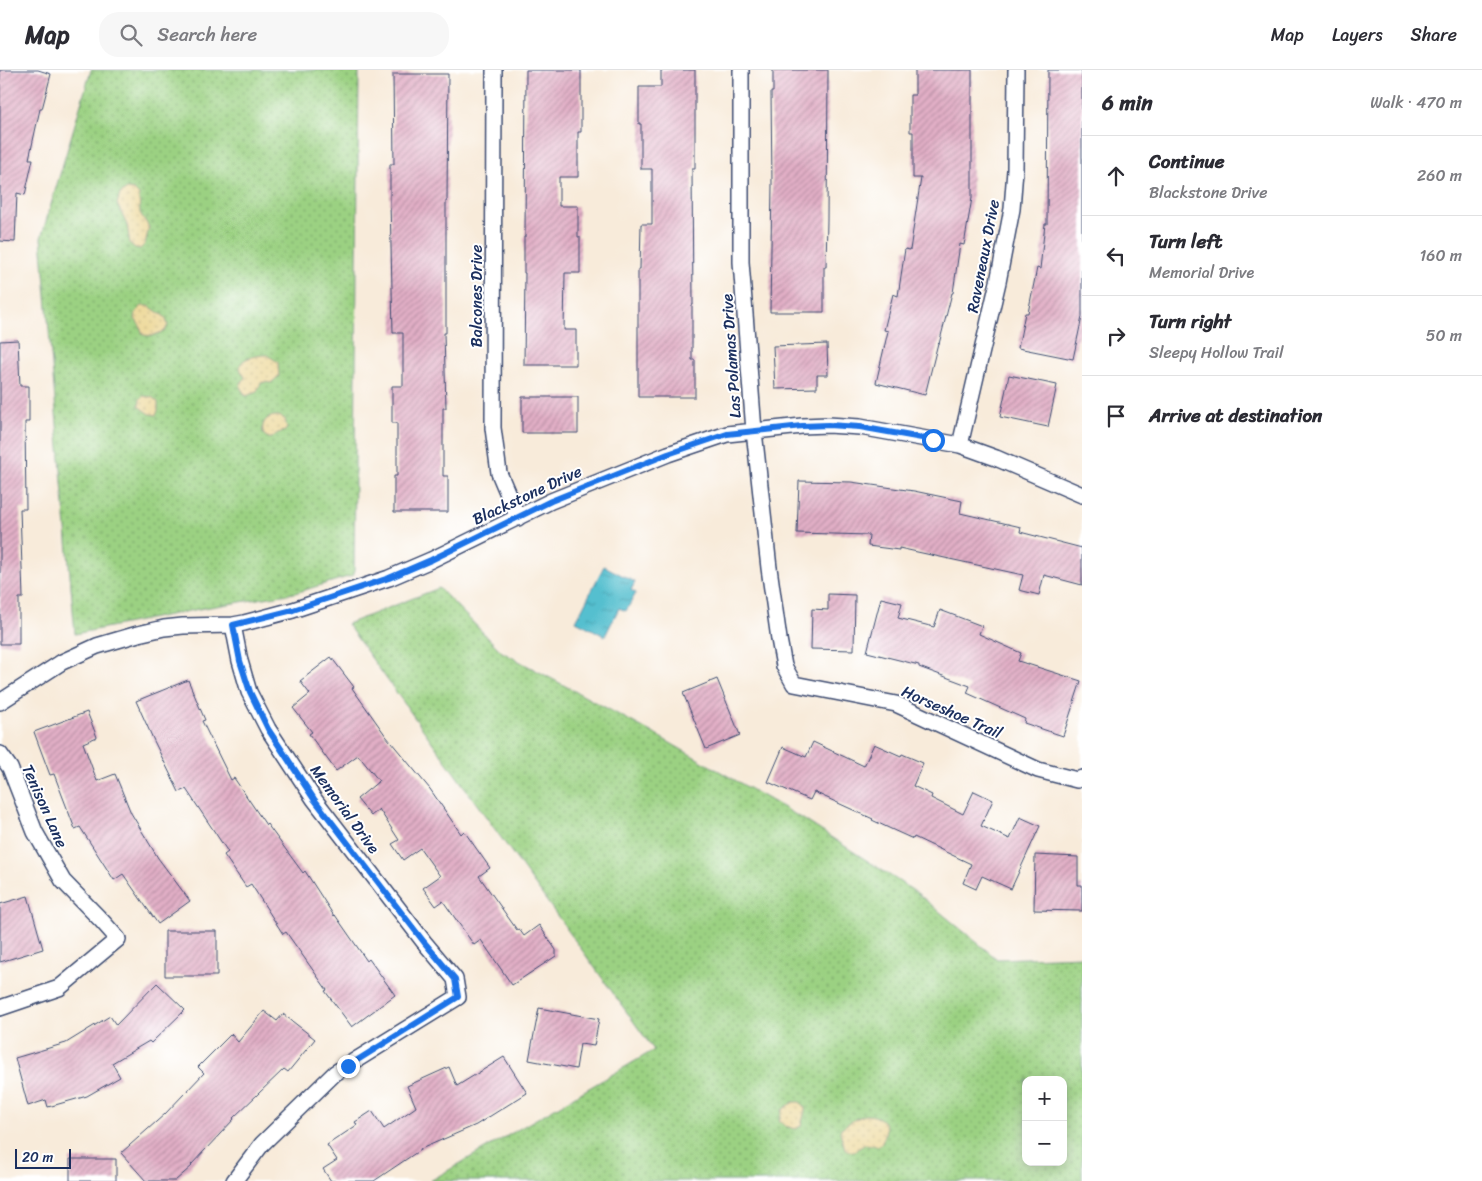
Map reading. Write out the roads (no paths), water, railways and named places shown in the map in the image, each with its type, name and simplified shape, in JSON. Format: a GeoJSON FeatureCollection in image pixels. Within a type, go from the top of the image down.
{"type":"FeatureCollection","features":[{"type":"Feature","properties":{"kind":"street","name":"Balcones Drive"},"geometry":{"type":"LineString","coordinates":[[494,70],[494,428],[499,473],[518,518]]}},
{"type":"Feature","properties":{"kind":"street","name":"Las Polamas Drive"},"geometry":{"type":"LineString","coordinates":[[741,70],[741,262],[754,431],[784,666]]}},
{"type":"Feature","properties":{"kind":"street","name":"Raveneaux Drive"},"geometry":{"type":"LineString","coordinates":[[960,445],[998,282],[1012,209],[1015,170],[1016,70]]}},
{"type":"Feature","properties":{"kind":"street","name":"Blackstone Drive"},"geometry":{"type":"LineString","coordinates":[[0,702],[62,662],[97,646],[164,628],[233,625],[293,610],[389,578],[431,560],[551,501],[668,454],[727,434],[828,425],[860,427],[960,445],[996,458],[1082,495]]}},
{"type":"Feature","properties":{"kind":"street","name":"Memorial Drive"},"geometry":{"type":"LineString","coordinates":[[233,625],[240,661],[250,692],[268,729],[314,799],[424,942],[455,979],[458,997],[335,1074],[262,1144],[234,1181]]}},
{"type":"Feature","properties":{"kind":"street","name":"Horseshoe Trail"},"geometry":{"type":"LineString","coordinates":[[784,666],[794,684],[896,704],[1038,770],[1078,780],[1082,778]]}},
{"type":"Feature","properties":{"kind":"street","name":"Tenison Lane"},"geometry":{"type":"LineString","coordinates":[[0,754],[10,768],[35,832],[62,881],[118,939],[59,988],[0,1008]]}},
{"type":"Feature","properties":{"kind":"water"},"geometry":{"type":"Polygon","coordinates":[[[604,566],[635,582],[631,590],[636,593],[626,611],[619,608],[605,636],[576,621],[604,566]]]}}]}
